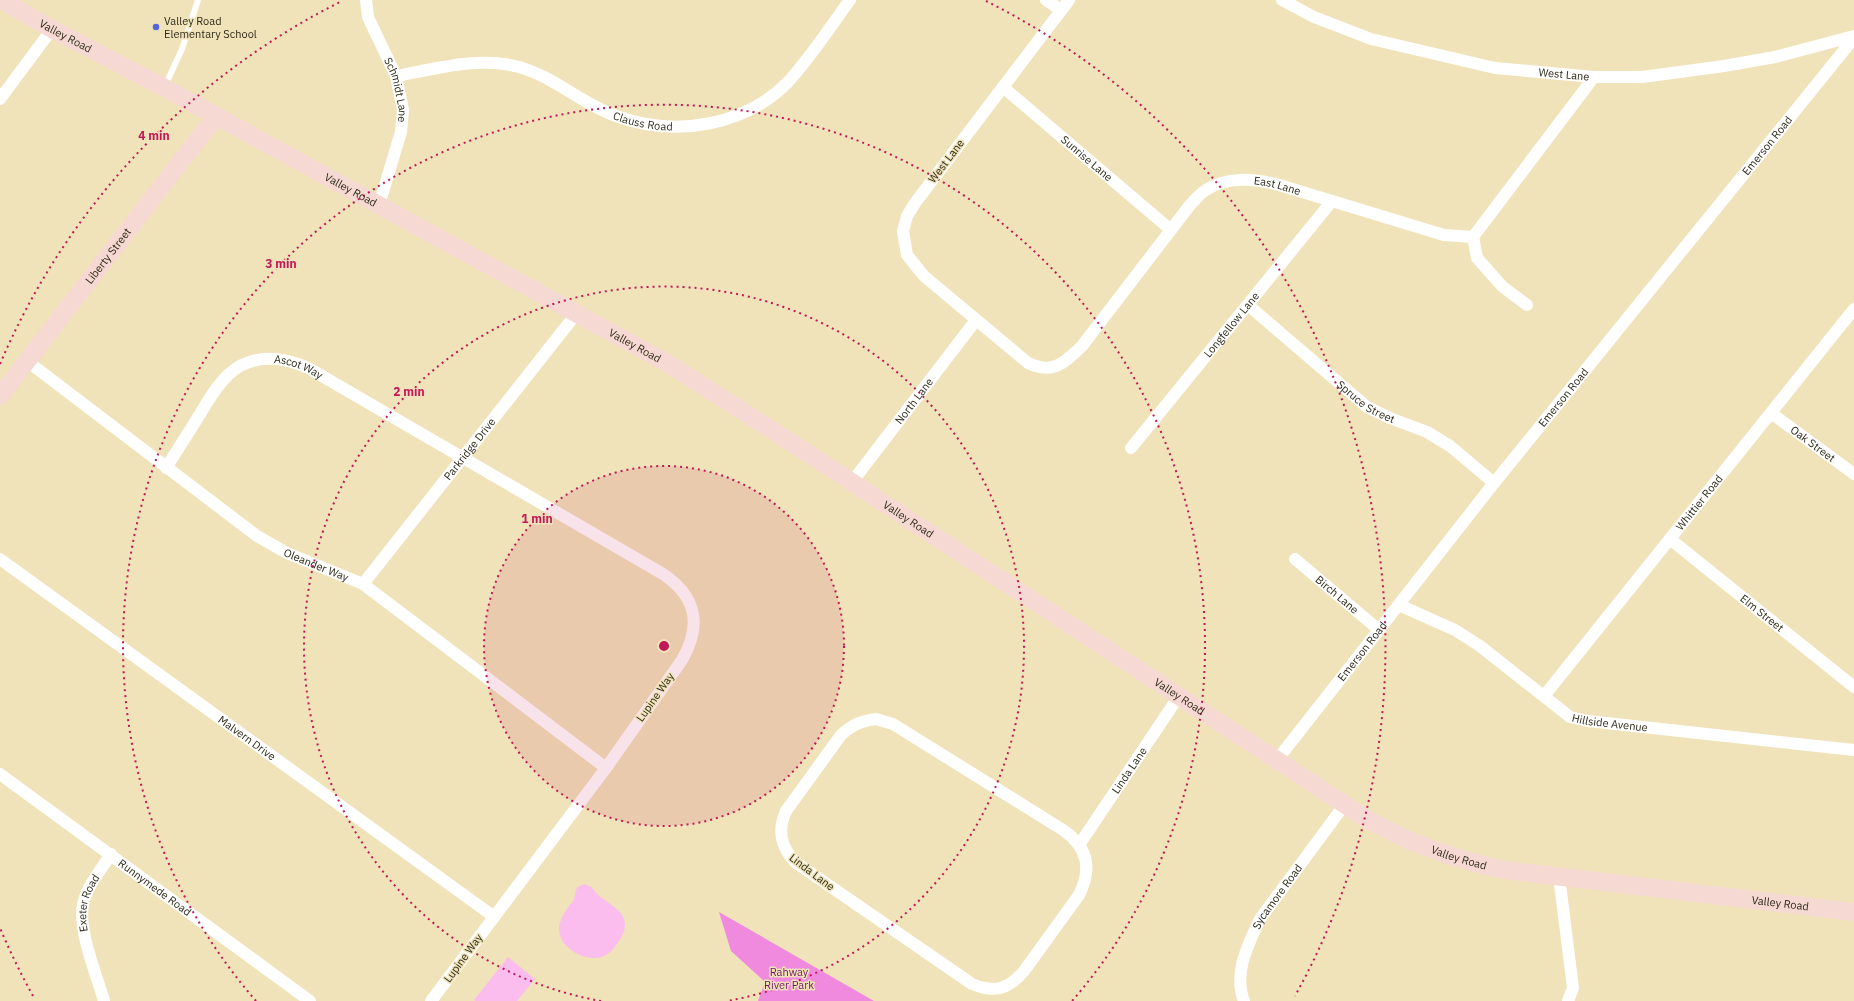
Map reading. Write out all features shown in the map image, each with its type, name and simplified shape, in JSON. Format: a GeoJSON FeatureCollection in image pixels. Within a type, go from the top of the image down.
{"type":"FeatureCollection","features":[{"type":"Feature","properties":{"kind":"street","name":"Valley Road"},"geometry":{"type":"LineString","coordinates":[[1,0],[52,29],[165,88],[666,363],[852,482],[1370,821],[1408,840],[1448,855],[1490,866],[1559,876],[1854,912]]}},
{"type":"Feature","properties":{"kind":"street","name":"Schmidt Lane"},"geometry":{"type":"LineString","coordinates":[[366,0],[368,17],[396,76],[404,110],[401,132],[379,205]]}},
{"type":"Feature","properties":{"kind":"street","name":"Clauss Road"},"geometry":{"type":"LineString","coordinates":[[396,76],[463,64],[490,63],[519,67],[542,76],[590,104],[619,117],[671,127],[697,126],[744,113],[766,100],[787,83],[803,65],[850,0]]}},
{"type":"Feature","properties":{"kind":"street"},"geometry":{"type":"LineString","coordinates":[[1046,0],[1061,10]]}},
{"type":"Feature","properties":{"kind":"street","name":"West Lane"},"geometry":{"type":"LineString","coordinates":[[976,320],[924,276],[907,255],[903,232],[907,216],[915,203],[1069,0]]}},
{"type":"Feature","properties":{"kind":"street","name":"West Lane"},"geometry":{"type":"LineString","coordinates":[[1282,0],[1314,17],[1371,39],[1495,68],[1594,77],[1642,77],[1724,66],[1775,57],[1854,37]]}},
{"type":"Feature","properties":{"kind":"street"},"geometry":{"type":"LineString","coordinates":[[0,99],[52,29]]}},
{"type":"Feature","properties":{"kind":"street","name":"Emerson Road"},"geometry":{"type":"LineString","coordinates":[[1277,760],[1494,483],[1854,37]]}},
{"type":"Feature","properties":{"kind":"street"},"geometry":{"type":"LineString","coordinates":[[1527,305],[1503,287],[1477,258],[1473,237],[1594,77]]}},
{"type":"Feature","properties":{"kind":"street","name":"Sunrise Lane"},"geometry":{"type":"LineString","coordinates":[[1003,87],[1171,230]]}},
{"type":"Feature","properties":{"kind":"street","name":"Liberty Street"},"geometry":{"type":"LineString","coordinates":[[0,396],[216,116]]}},
{"type":"Feature","properties":{"kind":"street","name":"East Lane"},"geometry":{"type":"LineString","coordinates":[[976,320],[1028,363],[1038,368],[1053,368],[1065,362],[1082,346],[1190,205],[1206,190],[1228,181],[1252,179],[1332,201],[1444,235],[1473,237]]}},
{"type":"Feature","properties":{"kind":"street","name":"Longfellow Lane"},"geometry":{"type":"LineString","coordinates":[[1131,448],[1332,201]]}},
{"type":"Feature","properties":{"kind":"street","name":"Spruce Street"},"geometry":{"type":"LineString","coordinates":[[1248,305],[1367,407],[1390,418],[1427,432],[1450,446],[1494,483]]}},
{"type":"Feature","properties":{"kind":"street","name":"Whittier Road"},"geometry":{"type":"LineString","coordinates":[[1544,696],[1854,309]]}},
{"type":"Feature","properties":{"kind":"street","name":"Parkridge Drive"},"geometry":{"type":"LineString","coordinates":[[363,584],[576,314]]}},
{"type":"Feature","properties":{"kind":"street","name":"North Lane"},"geometry":{"type":"LineString","coordinates":[[852,482],[976,320]]}},
{"type":"Feature","properties":{"kind":"street","name":"Ascot Way"},"geometry":{"type":"LineString","coordinates":[[166,468],[210,398],[229,374],[240,366],[268,358],[297,362],[463,458]]}},
{"type":"Feature","properties":{"kind":"street","name":"Oleander Way"},"geometry":{"type":"LineString","coordinates":[[27,361],[166,468],[258,536],[287,552],[363,584],[606,768]]}},
{"type":"Feature","properties":{"kind":"street","name":"Oak Street"},"geometry":{"type":"LineString","coordinates":[[1771,413],[1854,474]]}},
{"type":"Feature","properties":{"kind":"street","name":"Lupine Way"},"geometry":{"type":"LineString","coordinates":[[431,1001],[493,916],[606,768],[682,660],[690,645],[694,622],[688,599],[681,589],[663,574],[463,458]]}},
{"type":"Feature","properties":{"kind":"street","name":"Elm Street"},"geometry":{"type":"LineString","coordinates":[[1670,539],[1854,687]]}},
{"type":"Feature","properties":{"kind":"street","name":"Malvern Drive"},"geometry":{"type":"LineString","coordinates":[[0,559],[493,916]]}},
{"type":"Feature","properties":{"kind":"street","name":"Birch Lane"},"geometry":{"type":"LineString","coordinates":[[1295,559],[1379,630]]}},
{"type":"Feature","properties":{"kind":"street","name":"Hillside Avenue"},"geometry":{"type":"LineString","coordinates":[[1399,605],[1455,630],[1480,646],[1570,717],[1588,722],[1854,750]]}},
{"type":"Feature","properties":{"kind":"street","name":"Linda Lane"},"geometry":{"type":"LineString","coordinates":[[1079,845],[1179,696]]}},
{"type":"Feature","properties":{"kind":"street","name":"Linda Lane"},"geometry":{"type":"LineString","coordinates":[[876,719],[893,724],[1063,830],[1079,845],[1084,855],[1087,869],[1085,883],[1079,896],[1016,980],[1006,987],[995,989],[983,988],[972,984],[795,862],[787,854],[782,843],[780,831],[782,819],[786,811],[841,734],[851,726],[863,721],[876,719]]}},
{"type":"Feature","properties":{"kind":"street","name":"Runnymede Road"},"geometry":{"type":"LineString","coordinates":[[0,774],[310,1001]]}},
{"type":"Feature","properties":{"kind":"street","name":"Sycamore Road"},"geometry":{"type":"LineString","coordinates":[[1244,1001],[1239,984],[1242,967],[1250,940],[1260,919],[1345,804]]}},
{"type":"Feature","properties":{"kind":"street","name":"Exeter Road"},"geometry":{"type":"LineString","coordinates":[[104,1001],[85,936],[82,919],[83,905],[92,883],[110,854]]}},
{"type":"Feature","properties":{"kind":"street"},"geometry":{"type":"LineString","coordinates":[[1559,876],[1573,988],[1568,1001]]}},
{"type":"Feature","properties":{"kind":"lane"},"geometry":{"type":"LineString","coordinates":[[165,88],[182,49],[198,0]]}},
{"type":"Feature","properties":{"kind":"shaded area"},"geometry":{"type":"Polygon","coordinates":[[[584,884],[592,887],[595,892],[616,908],[624,918],[625,924],[620,939],[611,952],[598,958],[583,956],[570,949],[561,938],[559,931],[559,925],[567,909],[574,900],[577,887],[584,884]]]}},
{"type":"Feature","properties":{"kind":"shaded area"},"geometry":{"type":"Polygon","coordinates":[[[508,957],[535,979],[517,1001],[474,1000],[508,957]]]}},
{"type":"Feature","properties":{"kind":"green space","name":"Rahway River Park"},"geometry":{"type":"Polygon","coordinates":[[[719,912],[874,1001],[758,1001],[765,982],[731,951],[719,912]]]}},
{"type":"Feature","properties":{"kind":"place","name":"Valley Road Elementary School"},"geometry":{"type":"Point","coordinates":[156,27]}}]}
